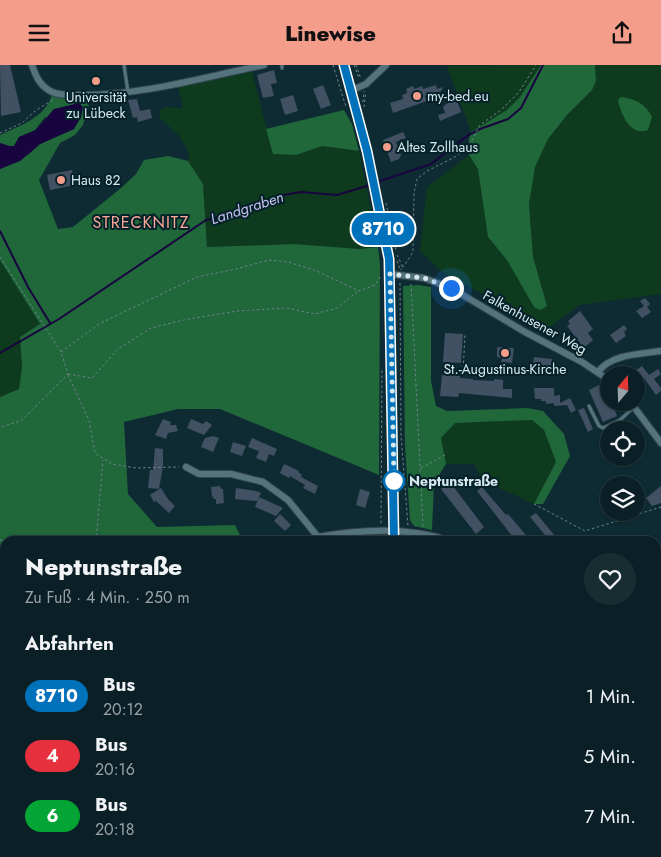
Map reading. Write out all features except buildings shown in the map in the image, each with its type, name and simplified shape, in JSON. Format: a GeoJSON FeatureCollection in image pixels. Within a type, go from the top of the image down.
{"type":"FeatureCollection","features":[{"type":"Feature","properties":{"kind":"main road"},"geometry":{"type":"LineString","coordinates":[[344,65],[372,173],[389,259],[386,275],[394,536]]}},
{"type":"Feature","properties":{"kind":"street"},"geometry":{"type":"LineString","coordinates":[[32,65],[35,75],[42,86],[53,93],[64,95],[128,93],[264,65]]}},
{"type":"Feature","properties":{"kind":"street"},"geometry":{"type":"LineString","coordinates":[[350,91],[364,85],[386,65]]}},
{"type":"Feature","properties":{"kind":"street","name":"Falkenhusener Weg"},"geometry":{"type":"LineString","coordinates":[[386,275],[411,276],[435,281],[451,288],[598,372]]}},
{"type":"Feature","properties":{"kind":"street"},"geometry":{"type":"LineString","coordinates":[[598,372],[607,364],[626,357],[661,351]]}},
{"type":"Feature","properties":{"kind":"street"},"geometry":{"type":"LineString","coordinates":[[638,411],[661,443]]}},
{"type":"Feature","properties":{"kind":"street"},"geometry":{"type":"LineString","coordinates":[[186,467],[199,475],[231,474],[263,482],[288,500],[316,536]]}},
{"type":"Feature","properties":{"kind":"street"},"geometry":{"type":"LineString","coordinates":[[329,536],[340,533],[394,530],[434,536]]}},
{"type":"Feature","properties":{"kind":"lane"},"geometry":{"type":"LineString","coordinates":[[124,65],[128,93]]}},
{"type":"Feature","properties":{"kind":"lane"},"geometry":{"type":"LineString","coordinates":[[589,406],[599,426],[603,428],[620,420],[627,411]]}},
{"type":"Feature","properties":{"kind":"path"},"geometry":{"type":"LineString","coordinates":[[356,65],[367,96],[363,110]]}},
{"type":"Feature","properties":{"kind":"path"},"geometry":{"type":"LineString","coordinates":[[401,267],[404,267],[413,252],[414,193],[417,179],[470,144],[480,125],[501,110],[519,92],[536,65]]}},
{"type":"Feature","properties":{"kind":"path"},"geometry":{"type":"LineString","coordinates":[[0,133],[22,123],[47,102],[64,95]]}},
{"type":"Feature","properties":{"kind":"path"},"geometry":{"type":"LineString","coordinates":[[386,202],[401,267],[401,450],[405,473],[408,531]]}},
{"type":"Feature","properties":{"kind":"path"},"geometry":{"type":"LineString","coordinates":[[0,257],[61,352],[68,374],[89,420],[95,453],[112,464],[136,468],[186,467]]}},
{"type":"Feature","properties":{"kind":"path"},"geometry":{"type":"LineString","coordinates":[[61,352],[99,324],[197,277],[269,260],[288,262],[317,271],[359,291]]}},
{"type":"Feature","properties":{"kind":"path"},"geometry":{"type":"LineString","coordinates":[[382,283],[386,275]]}},
{"type":"Feature","properties":{"kind":"path"},"geometry":{"type":"LineString","coordinates":[[68,374],[92,378],[118,349],[151,328],[188,319],[238,311],[287,308],[316,314],[337,308],[359,291],[375,285],[386,275]]}},
{"type":"Feature","properties":{"kind":"path"},"geometry":{"type":"LineString","coordinates":[[411,276],[423,533]]}},
{"type":"Feature","properties":{"kind":"path"},"geometry":{"type":"LineString","coordinates":[[462,373],[465,334]]}},
{"type":"Feature","properties":{"kind":"path"},"geometry":{"type":"LineString","coordinates":[[382,531],[383,364]]}},
{"type":"Feature","properties":{"kind":"path"},"geometry":{"type":"LineString","coordinates":[[0,427],[21,421],[68,374]]}},
{"type":"Feature","properties":{"kind":"path"},"geometry":{"type":"LineString","coordinates":[[421,468],[445,455]]}},
{"type":"Feature","properties":{"kind":"path"},"geometry":{"type":"LineString","coordinates":[[96,536],[103,459]]}},
{"type":"Feature","properties":{"kind":"path"},"geometry":{"type":"LineString","coordinates":[[534,504],[585,531],[661,507]]}},
{"type":"Feature","properties":{"kind":"green space"},"geometry":{"type":"Polygon","coordinates":[[[541,65],[520,97],[507,110],[471,132],[447,66],[541,65]]]}},
{"type":"Feature","properties":{"kind":"green space"},"geometry":{"type":"Polygon","coordinates":[[[541,65],[595,65],[596,81],[592,90],[568,114],[548,139],[535,167],[529,204],[533,257],[547,306],[540,310],[534,307],[507,260],[488,237],[478,169],[469,155],[469,139],[471,132],[507,110],[520,97],[541,65]]]}},
{"type":"Feature","properties":{"kind":"green space"},"geometry":{"type":"Polygon","coordinates":[[[595,65],[661,65],[661,294],[579,305],[542,333],[531,326],[532,322],[441,271],[420,251],[427,187],[469,155],[478,168],[488,237],[507,260],[534,307],[547,306],[533,257],[529,204],[535,167],[548,139],[596,81],[595,65]]]}},
{"type":"Feature","properties":{"kind":"green space"},"geometry":{"type":"Polygon","coordinates":[[[251,67],[273,154],[296,155],[322,146],[359,151],[378,247],[360,249],[294,244],[207,247],[203,184],[188,161],[189,153],[183,142],[160,118],[159,111],[165,107],[183,108],[177,83],[251,67]]]}},
{"type":"Feature","properties":{"kind":"green space"},"geometry":{"type":"Polygon","coordinates":[[[52,94],[90,95],[83,125],[75,135],[60,143],[39,180],[58,229],[73,227],[136,174],[144,160],[168,156],[188,161],[203,184],[207,247],[294,244],[360,249],[378,247],[380,264],[379,475],[220,409],[178,409],[124,422],[128,494],[157,527],[235,525],[240,536],[0,536],[0,397],[19,389],[22,367],[20,337],[40,324],[0,260],[0,169],[28,155],[40,144],[74,129],[45,117],[35,130],[19,137],[14,146],[0,143],[0,135],[31,120],[49,102],[52,94]]]}},
{"type":"Feature","properties":{"kind":"green space"},"geometry":{"type":"Polygon","coordinates":[[[621,97],[631,99],[646,108],[652,117],[648,130],[636,130],[627,123],[621,112],[618,100],[621,97]]]}},
{"type":"Feature","properties":{"kind":"green space"},"geometry":{"type":"Polygon","coordinates":[[[344,110],[352,124],[359,151],[322,146],[296,155],[273,154],[266,129],[344,110]]]}},
{"type":"Feature","properties":{"kind":"green space"},"geometry":{"type":"Polygon","coordinates":[[[0,260],[40,324],[21,337],[22,367],[19,389],[0,397],[0,260]]]}},
{"type":"Feature","properties":{"kind":"green space"},"geometry":{"type":"Polygon","coordinates":[[[418,285],[431,287],[431,381],[436,406],[447,411],[527,408],[543,411],[564,434],[570,456],[543,504],[534,504],[556,462],[544,430],[532,420],[455,423],[441,438],[446,464],[434,483],[432,530],[414,526],[410,520],[405,446],[403,286],[418,285]]]}},
{"type":"Feature","properties":{"kind":"green space"},"geometry":{"type":"Polygon","coordinates":[[[532,420],[544,430],[556,462],[534,504],[482,480],[474,464],[446,464],[441,438],[455,423],[532,420]]]}},
{"type":"Feature","properties":{"kind":"shaded area"},"geometry":{"type":"Polygon","coordinates":[[[79,103],[83,107],[81,117],[74,129],[40,144],[20,161],[0,169],[0,143],[14,146],[19,137],[36,130],[54,109],[79,103]]]}},
{"type":"Feature","properties":{"kind":"waterway","name":"Landgraben"},"geometry":{"type":"LineString","coordinates":[[377,182],[431,164],[467,136],[508,119],[521,108],[543,65]]}},
{"type":"Feature","properties":{"kind":"waterway","name":"Landgraben"},"geometry":{"type":"LineString","coordinates":[[0,353],[59,319],[206,220],[232,214],[283,195],[301,192],[337,195],[370,185]]}},
{"type":"Feature","properties":{"kind":"waterway"},"geometry":{"type":"LineString","coordinates":[[0,231],[28,287],[50,323]]}},
{"type":"Feature","properties":{"kind":"bus line","name":"8710"},"geometry":{"type":"LineString","coordinates":[[344,65],[367,151],[389,259],[394,536]]}},
{"type":"Feature","properties":{"kind":"place","name":"Universität zu Lübeck"},"geometry":{"type":"Point","coordinates":[96,81]}},
{"type":"Feature","properties":{"kind":"place","name":"my-bed.eu"},"geometry":{"type":"Point","coordinates":[417,96]}},
{"type":"Feature","properties":{"kind":"place","name":"Altes Zollhaus"},"geometry":{"type":"Point","coordinates":[387,147]}},
{"type":"Feature","properties":{"kind":"place","name":"Haus 82"},"geometry":{"type":"Point","coordinates":[61,180]}},
{"type":"Feature","properties":{"kind":"place","name":"St.-Augustinus-Kirche"},"geometry":{"type":"Point","coordinates":[505,353]}},
{"type":"Feature","properties":{"kind":"place","name":"Neptunstraße"},"geometry":{"type":"Point","coordinates":[394,481]}},
{"type":"Feature","properties":{"kind":"district","name":"STRECKNITZ"},"geometry":{"type":"Point","coordinates":[141,222]}},
{"type":"Feature","properties":{"kind":"route"},"geometry":{"type":"LineString","coordinates":[[394,481],[390,274],[424,278],[451,288]]}}]}
